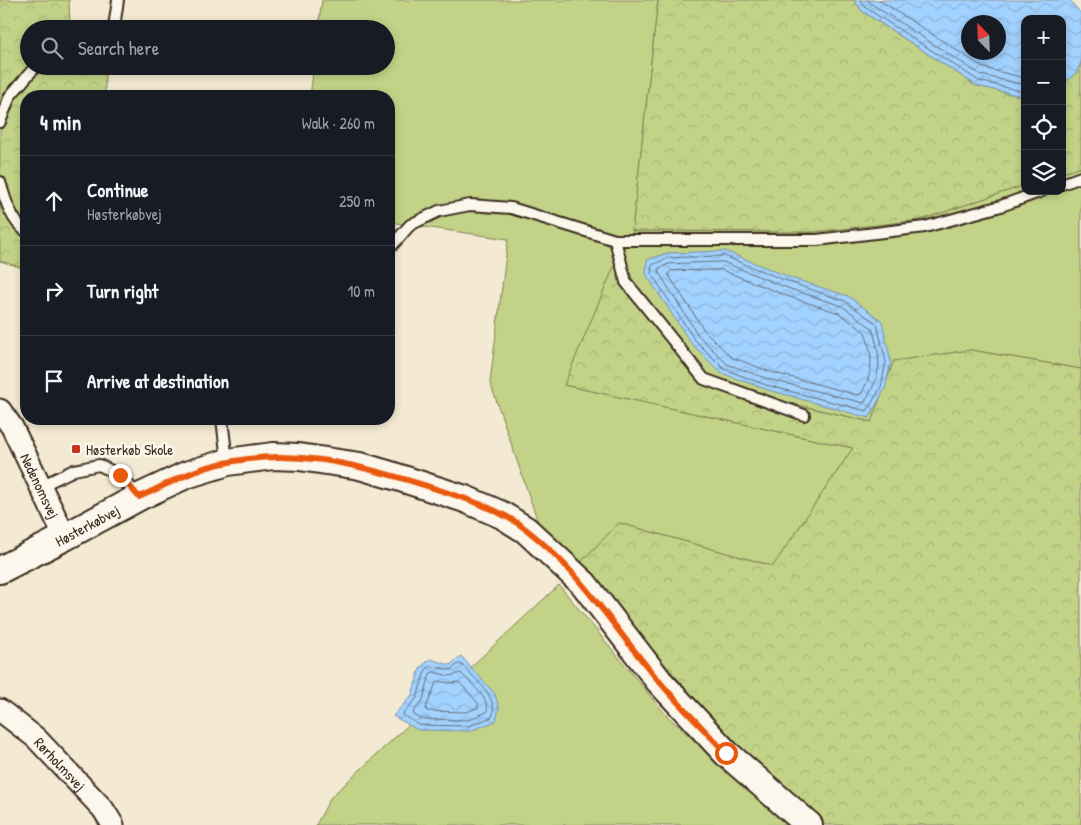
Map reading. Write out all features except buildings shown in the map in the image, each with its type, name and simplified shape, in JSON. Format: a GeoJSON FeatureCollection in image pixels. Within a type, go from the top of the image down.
{"type":"FeatureCollection","features":[{"type":"Feature","properties":{"kind":"street","name":"Nedenomsvej"},"geometry":{"type":"LineString","coordinates":[[0,410],[12,427],[65,537]]}},
{"type":"Feature","properties":{"kind":"street","name":"Høsterkøbvej"},"geometry":{"type":"LineString","coordinates":[[0,570],[139,497],[186,475],[228,462],[273,456],[299,457],[360,466],[465,499],[502,515],[526,530],[584,584],[659,680],[726,753],[809,825]]}},
{"type":"Feature","properties":{"kind":"street","name":"Rørholmsvej"},"geometry":{"type":"LineString","coordinates":[[0,710],[36,738],[103,809],[113,825]]}},
{"type":"Feature","properties":{"kind":"lane"},"geometry":{"type":"LineString","coordinates":[[115,20],[118,0]]}},
{"type":"Feature","properties":{"kind":"lane"},"geometry":{"type":"LineString","coordinates":[[0,122],[10,96],[28,75]]}},
{"type":"Feature","properties":{"kind":"lane"},"geometry":{"type":"LineString","coordinates":[[1066,183],[1081,177]]}},
{"type":"Feature","properties":{"kind":"lane"},"geometry":{"type":"LineString","coordinates":[[0,182],[4,196],[20,227]]}},
{"type":"Feature","properties":{"kind":"lane"},"geometry":{"type":"LineString","coordinates":[[395,242],[410,225],[438,211],[470,205],[511,208],[615,240],[816,240],[925,227],[1001,206],[1031,195]]}},
{"type":"Feature","properties":{"kind":"lane"},"geometry":{"type":"LineString","coordinates":[[615,240],[626,282],[704,379],[804,414]]}},
{"type":"Feature","properties":{"kind":"lane"},"geometry":{"type":"LineString","coordinates":[[223,425],[228,462]]}},
{"type":"Feature","properties":{"kind":"lane"},"geometry":{"type":"LineString","coordinates":[[41,486],[74,470],[99,466],[120,475],[139,497]]}},
{"type":"Feature","properties":{"kind":"green space"},"geometry":{"type":"Polygon","coordinates":[[[0,0],[69,0],[70,20],[20,20],[20,75],[105,75],[105,90],[20,90],[20,267],[0,261],[0,0]]]}},
{"type":"Feature","properties":{"kind":"green space"},"geometry":{"type":"Polygon","coordinates":[[[322,0],[658,0],[632,231],[814,232],[920,220],[1021,186],[1021,195],[1066,195],[1066,172],[1081,167],[1081,369],[971,350],[895,361],[872,422],[702,383],[625,288],[615,265],[564,385],[853,448],[773,566],[619,523],[578,565],[538,522],[490,382],[508,239],[395,223],[395,90],[311,90],[313,75],[395,75],[395,20],[319,20],[322,0]]]}},
{"type":"Feature","properties":{"kind":"green space"},"geometry":{"type":"Polygon","coordinates":[[[658,0],[854,0],[862,11],[977,86],[1021,96],[1021,186],[920,220],[814,232],[632,231],[658,0]]]}},
{"type":"Feature","properties":{"kind":"green space"},"geometry":{"type":"Polygon","coordinates":[[[1081,62],[1081,167],[1066,172],[1066,82],[1077,72],[1081,62]]]}},
{"type":"Feature","properties":{"kind":"green space"},"geometry":{"type":"Polygon","coordinates":[[[615,264],[625,288],[702,383],[871,422],[894,361],[971,350],[1081,369],[1081,825],[825,825],[731,740],[578,565],[619,523],[773,566],[853,448],[564,385],[615,264]]]}},
{"type":"Feature","properties":{"kind":"green space"},"geometry":{"type":"Polygon","coordinates":[[[559,585],[666,715],[788,825],[316,825],[331,797],[559,585]]]}},
{"type":"Feature","properties":{"kind":"water"},"geometry":{"type":"Polygon","coordinates":[[[854,0],[1070,0],[1081,14],[1081,62],[1077,72],[1066,82],[1066,15],[1021,15],[1021,96],[977,86],[862,11],[854,0]]]}},
{"type":"Feature","properties":{"kind":"water"},"geometry":{"type":"Polygon","coordinates":[[[725,251],[794,279],[848,296],[882,321],[891,362],[885,389],[869,418],[765,389],[721,373],[690,342],[646,274],[647,260],[667,253],[725,251]]]}},
{"type":"Feature","properties":{"kind":"water"},"geometry":{"type":"Polygon","coordinates":[[[461,656],[495,694],[499,708],[496,721],[470,731],[418,730],[393,716],[412,695],[420,668],[430,659],[450,665],[461,656]]]}},
{"type":"Feature","properties":{"kind":"place","name":"Høsterkøb Skole"},"geometry":{"type":"Point","coordinates":[76,449]}},
{"type":"Feature","properties":{"kind":"route"},"geometry":{"type":"LineString","coordinates":[[120,475],[139,497],[186,475],[228,462],[273,456],[299,457],[360,466],[465,499],[502,515],[526,530],[584,584],[659,680],[726,753]]}}]}
